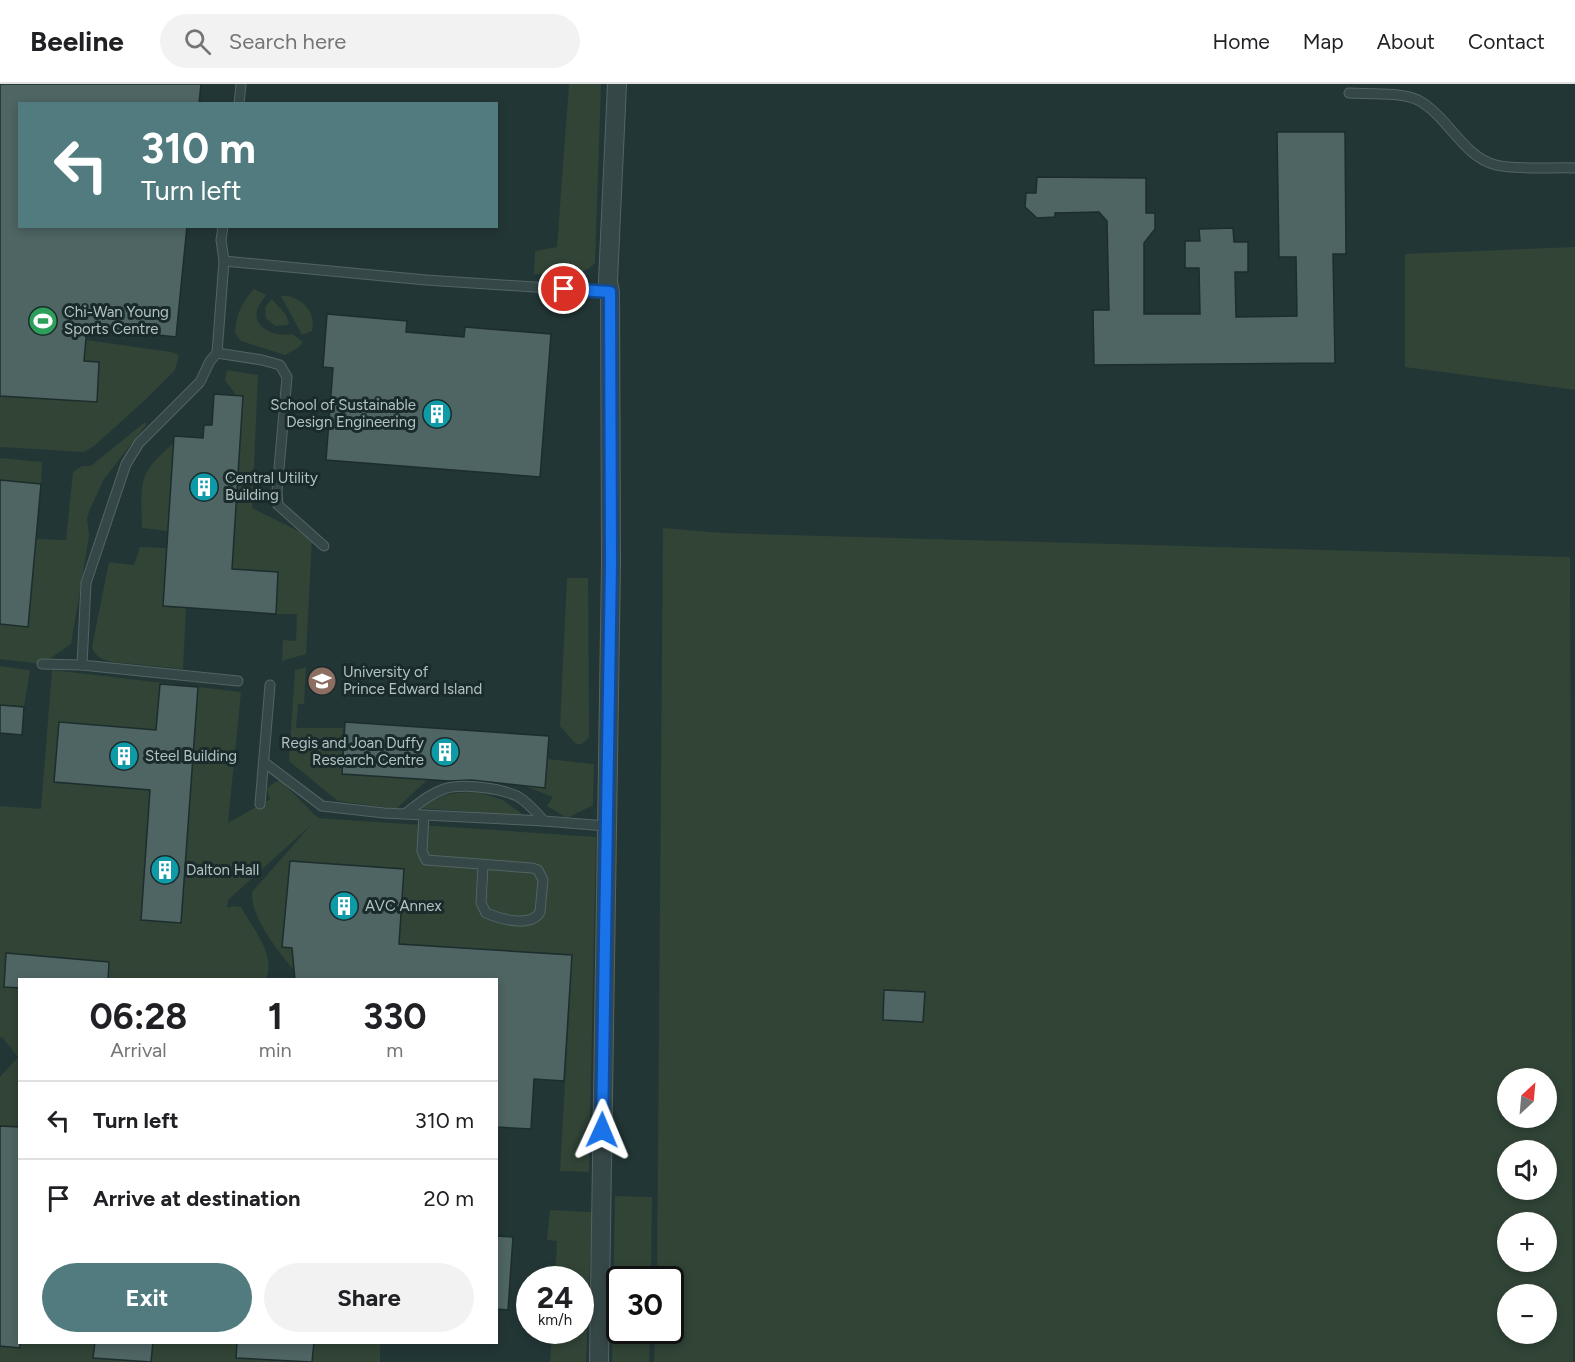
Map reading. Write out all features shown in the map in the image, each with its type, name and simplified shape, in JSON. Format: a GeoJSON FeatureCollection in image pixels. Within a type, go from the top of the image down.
{"type":"FeatureCollection","features":[{"type":"Feature","properties":{"kind":"street"},"geometry":{"type":"LineString","coordinates":[[600,1362],[611,563],[610,292],[608,281],[617,84]]}},
{"type":"Feature","properties":{"kind":"lane"},"geometry":{"type":"LineString","coordinates":[[239,102],[241,84]]}},
{"type":"Feature","properties":{"kind":"lane"},"geometry":{"type":"LineString","coordinates":[[1349,93],[1397,96],[1417,100],[1481,158],[1496,165],[1575,168]]}},
{"type":"Feature","properties":{"kind":"lane"},"geometry":{"type":"LineString","coordinates":[[82,665],[86,583],[126,464],[139,443],[200,382],[210,361],[217,354],[224,261],[221,240],[223,228]]}},
{"type":"Feature","properties":{"kind":"lane"},"geometry":{"type":"LineString","coordinates":[[224,261],[426,280],[610,292]]}},
{"type":"Feature","properties":{"kind":"lane"},"geometry":{"type":"LineString","coordinates":[[217,354],[262,360],[280,365],[287,377],[277,492],[278,505],[324,546]]}},
{"type":"Feature","properties":{"kind":"lane"},"geometry":{"type":"LineString","coordinates":[[42,664],[82,665],[238,681]]}},
{"type":"Feature","properties":{"kind":"lane"},"geometry":{"type":"LineString","coordinates":[[260,804],[270,685]]}},
{"type":"Feature","properties":{"kind":"lane"},"geometry":{"type":"LineString","coordinates":[[265,763],[322,806],[405,814],[606,826]]}},
{"type":"Feature","properties":{"kind":"lane"},"geometry":{"type":"LineString","coordinates":[[405,814],[430,795],[455,786],[487,789],[518,797],[544,821]]}},
{"type":"Feature","properties":{"kind":"lane"},"geometry":{"type":"LineString","coordinates":[[424,815],[422,851],[426,860],[532,868],[538,870],[543,880],[538,916],[527,922],[486,913],[481,903],[483,865]]}},
{"type":"Feature","properties":{"kind":"green space"},"geometry":{"type":"Polygon","coordinates":[[[569,84],[601,84],[595,263],[575,274],[534,274],[535,251],[557,247],[569,84]]]}},
{"type":"Feature","properties":{"kind":"green space"},"geometry":{"type":"Polygon","coordinates":[[[1575,247],[1575,390],[1405,367],[1405,254],[1575,247]]]}},
{"type":"Feature","properties":{"kind":"green space"},"geometry":{"type":"Polygon","coordinates":[[[254,289],[266,295],[258,307],[258,321],[261,326],[272,333],[292,334],[303,342],[298,348],[285,355],[241,341],[235,333],[240,310],[254,289]]]}},
{"type":"Feature","properties":{"kind":"green space"},"geometry":{"type":"Polygon","coordinates":[[[281,296],[299,300],[307,308],[312,318],[312,331],[302,335],[281,296]]]}},
{"type":"Feature","properties":{"kind":"green space"},"geometry":{"type":"Polygon","coordinates":[[[272,299],[286,315],[289,323],[287,325],[275,326],[266,318],[265,307],[272,299]]]}},
{"type":"Feature","properties":{"kind":"green space"},"geometry":{"type":"Polygon","coordinates":[[[86,340],[179,355],[175,370],[94,446],[84,452],[0,447],[0,396],[97,402],[99,362],[84,361],[86,340]]]}},
{"type":"Feature","properties":{"kind":"green space"},"geometry":{"type":"Polygon","coordinates":[[[227,370],[258,375],[252,508],[312,538],[306,654],[282,661],[283,640],[296,641],[297,614],[276,614],[278,572],[232,569],[243,396],[236,395],[225,380],[227,370]]]}},
{"type":"Feature","properties":{"kind":"green space"},"geometry":{"type":"Polygon","coordinates":[[[145,422],[146,425],[104,479],[87,518],[89,536],[71,644],[42,664],[0,659],[0,624],[27,627],[36,539],[66,540],[73,472],[82,466],[91,466],[145,422]]]}},
{"type":"Feature","properties":{"kind":"green space"},"geometry":{"type":"Polygon","coordinates":[[[174,443],[168,531],[142,528],[141,500],[147,471],[174,443]]]}},
{"type":"Feature","properties":{"kind":"green space"},"geometry":{"type":"Polygon","coordinates":[[[0,458],[42,462],[41,484],[0,480],[0,458]]]}},
{"type":"Feature","properties":{"kind":"green space"},"geometry":{"type":"Polygon","coordinates":[[[663,528],[722,533],[1570,557],[1573,1362],[654,1362],[655,1344],[684,1344],[684,1266],[657,1266],[663,528]]]}},
{"type":"Feature","properties":{"kind":"green space"},"geometry":{"type":"Polygon","coordinates":[[[140,547],[167,548],[163,606],[186,608],[183,669],[109,661],[97,656],[93,650],[109,562],[134,565],[140,547]]]}},
{"type":"Feature","properties":{"kind":"green space"},"geometry":{"type":"Polygon","coordinates":[[[567,578],[588,578],[589,737],[582,744],[576,744],[560,726],[567,578]]]}},
{"type":"Feature","properties":{"kind":"green space"},"geometry":{"type":"Polygon","coordinates":[[[0,666],[30,670],[24,707],[0,705],[0,666]]]}},
{"type":"Feature","properties":{"kind":"green space"},"geometry":{"type":"Polygon","coordinates":[[[306,667],[304,704],[298,704],[296,728],[343,728],[342,774],[427,780],[396,809],[338,801],[289,761],[295,670],[306,667]]]}},
{"type":"Feature","properties":{"kind":"green space"},"geometry":{"type":"Polygon","coordinates":[[[52,670],[241,692],[228,823],[270,799],[267,789],[280,780],[318,818],[596,837],[589,1172],[560,1171],[572,955],[399,944],[404,869],[290,861],[282,947],[296,948],[294,970],[260,923],[252,892],[311,825],[228,900],[227,908],[241,907],[262,942],[268,961],[266,978],[18,978],[18,1057],[2,1037],[0,1038],[0,806],[41,809],[52,670]]]}},
{"type":"Feature","properties":{"kind":"green space"},"geometry":{"type":"Polygon","coordinates":[[[547,759],[594,764],[593,805],[567,818],[547,806],[553,797],[525,786],[545,787],[547,759]]]}},
{"type":"Feature","properties":{"kind":"green space"},"geometry":{"type":"Polygon","coordinates":[[[477,792],[503,800],[525,816],[421,808],[435,799],[448,795],[477,792]]]}},
{"type":"Feature","properties":{"kind":"green space"},"geometry":{"type":"Polygon","coordinates":[[[18,1057],[18,1344],[237,1344],[236,1358],[293,1362],[0,1362],[0,1077],[18,1057]]]}},
{"type":"Feature","properties":{"kind":"green space"},"geometry":{"type":"Polygon","coordinates":[[[615,1196],[652,1197],[651,1266],[614,1266],[615,1196]]]}},
{"type":"Feature","properties":{"kind":"green space"},"geometry":{"type":"Polygon","coordinates":[[[550,1210],[592,1212],[590,1266],[556,1266],[557,1241],[547,1240],[550,1210]]]}},
{"type":"Feature","properties":{"kind":"green space"},"geometry":{"type":"Polygon","coordinates":[[[314,1344],[380,1344],[380,1362],[312,1362],[314,1344]]]}},
{"type":"Feature","properties":{"kind":"green space"},"geometry":{"type":"Polygon","coordinates":[[[551,1344],[587,1344],[586,1362],[550,1362],[551,1344]]]}},
{"type":"Feature","properties":{"kind":"green space"},"geometry":{"type":"Polygon","coordinates":[[[612,1344],[650,1344],[649,1362],[612,1362],[612,1344]]]}},
{"type":"Feature","properties":{"kind":"building"},"geometry":{"type":"Polygon","coordinates":[[[0,84],[201,84],[199,102],[18,102],[18,228],[187,228],[176,337],[87,327],[84,361],[99,362],[97,402],[0,396],[0,84]]]}},
{"type":"Feature","properties":{"kind":"building"},"geometry":{"type":"Polygon","coordinates":[[[1277,132],[1345,132],[1346,254],[1333,254],[1335,363],[1094,365],[1093,310],[1109,310],[1107,221],[1099,212],[1055,213],[1055,217],[1037,218],[1025,207],[1026,193],[1036,193],[1037,177],[1146,178],[1146,213],[1155,213],[1155,229],[1144,243],[1144,314],[1200,314],[1199,268],[1185,268],[1185,241],[1200,241],[1199,229],[1233,228],[1234,242],[1248,242],[1248,272],[1235,272],[1236,317],[1297,316],[1296,257],[1279,257],[1277,132]]]}},
{"type":"Feature","properties":{"kind":"building","name":"School of Sustainable Design Engineering"},"geometry":{"type":"Polygon","coordinates":[[[327,314],[407,321],[406,332],[464,337],[465,327],[551,334],[540,477],[326,460],[333,368],[323,367],[327,314]]]}},
{"type":"Feature","properties":{"kind":"building","name":"Central Utility Building"},"geometry":{"type":"Polygon","coordinates":[[[214,394],[243,396],[232,569],[278,572],[276,614],[163,606],[174,436],[203,438],[204,425],[212,425],[214,394]]]}},
{"type":"Feature","properties":{"kind":"building"},"geometry":{"type":"Polygon","coordinates":[[[0,480],[41,484],[28,627],[0,624],[0,480]]]}},
{"type":"Feature","properties":{"kind":"building","name":"Steel Building"},"geometry":{"type":"Polygon","coordinates":[[[160,684],[198,687],[181,923],[141,920],[150,790],[54,782],[59,722],[156,730],[160,684]]]}},
{"type":"Feature","properties":{"kind":"building"},"geometry":{"type":"Polygon","coordinates":[[[0,705],[24,707],[22,735],[0,733],[0,705]]]}},
{"type":"Feature","properties":{"kind":"building","name":"Regis and Joan Duffy Research Centre"},"geometry":{"type":"Polygon","coordinates":[[[345,722],[549,736],[545,788],[471,780],[449,781],[342,774],[345,722]]]}},
{"type":"Feature","properties":{"kind":"building"},"geometry":{"type":"Polygon","coordinates":[[[290,861],[404,869],[399,944],[572,955],[564,1081],[534,1079],[531,1129],[498,1127],[498,978],[295,978],[292,948],[282,947],[290,861]]]}},
{"type":"Feature","properties":{"kind":"building"},"geometry":{"type":"Polygon","coordinates":[[[6,953],[109,962],[108,978],[18,978],[18,988],[4,987],[6,953]]]}},
{"type":"Feature","properties":{"kind":"building"},"geometry":{"type":"Polygon","coordinates":[[[884,990],[925,992],[923,1022],[883,1020],[884,990]]]}},
{"type":"Feature","properties":{"kind":"building"},"geometry":{"type":"Polygon","coordinates":[[[0,1126],[18,1127],[18,1344],[20,1348],[0,1346],[0,1126]]]}},
{"type":"Feature","properties":{"kind":"building"},"geometry":{"type":"Polygon","coordinates":[[[498,1236],[513,1237],[508,1310],[498,1309],[498,1236]]]}},
{"type":"Feature","properties":{"kind":"building"},"geometry":{"type":"Polygon","coordinates":[[[95,1344],[153,1344],[151,1362],[93,1358],[95,1344]]]}},
{"type":"Feature","properties":{"kind":"building"},"geometry":{"type":"Polygon","coordinates":[[[237,1344],[314,1344],[312,1362],[236,1358],[237,1344]]]}},
{"type":"Feature","properties":{"kind":"place","name":"Chi-Wan Young Sports Centre"},"geometry":{"type":"Point","coordinates":[43,321]}},
{"type":"Feature","properties":{"kind":"place","name":"School of Sustainable Design Engineering"},"geometry":{"type":"Point","coordinates":[437,414]}},
{"type":"Feature","properties":{"kind":"place","name":"Central Utility Building"},"geometry":{"type":"Point","coordinates":[204,487]}},
{"type":"Feature","properties":{"kind":"place","name":"University of Prince Edward Island"},"geometry":{"type":"Point","coordinates":[322,681]}},
{"type":"Feature","properties":{"kind":"place","name":"Regis and Joan Duffy Research Centre"},"geometry":{"type":"Point","coordinates":[445,752]}},
{"type":"Feature","properties":{"kind":"place","name":"Steel Building"},"geometry":{"type":"Point","coordinates":[124,756]}},
{"type":"Feature","properties":{"kind":"place","name":"Dalton Hall"},"geometry":{"type":"Point","coordinates":[165,870]}},
{"type":"Feature","properties":{"kind":"place","name":"AVC Annex"},"geometry":{"type":"Point","coordinates":[344,906]}},
{"type":"Feature","properties":{"kind":"route"},"geometry":{"type":"LineString","coordinates":[[564,289],[610,292],[611,563],[602,1130]]}}]}
